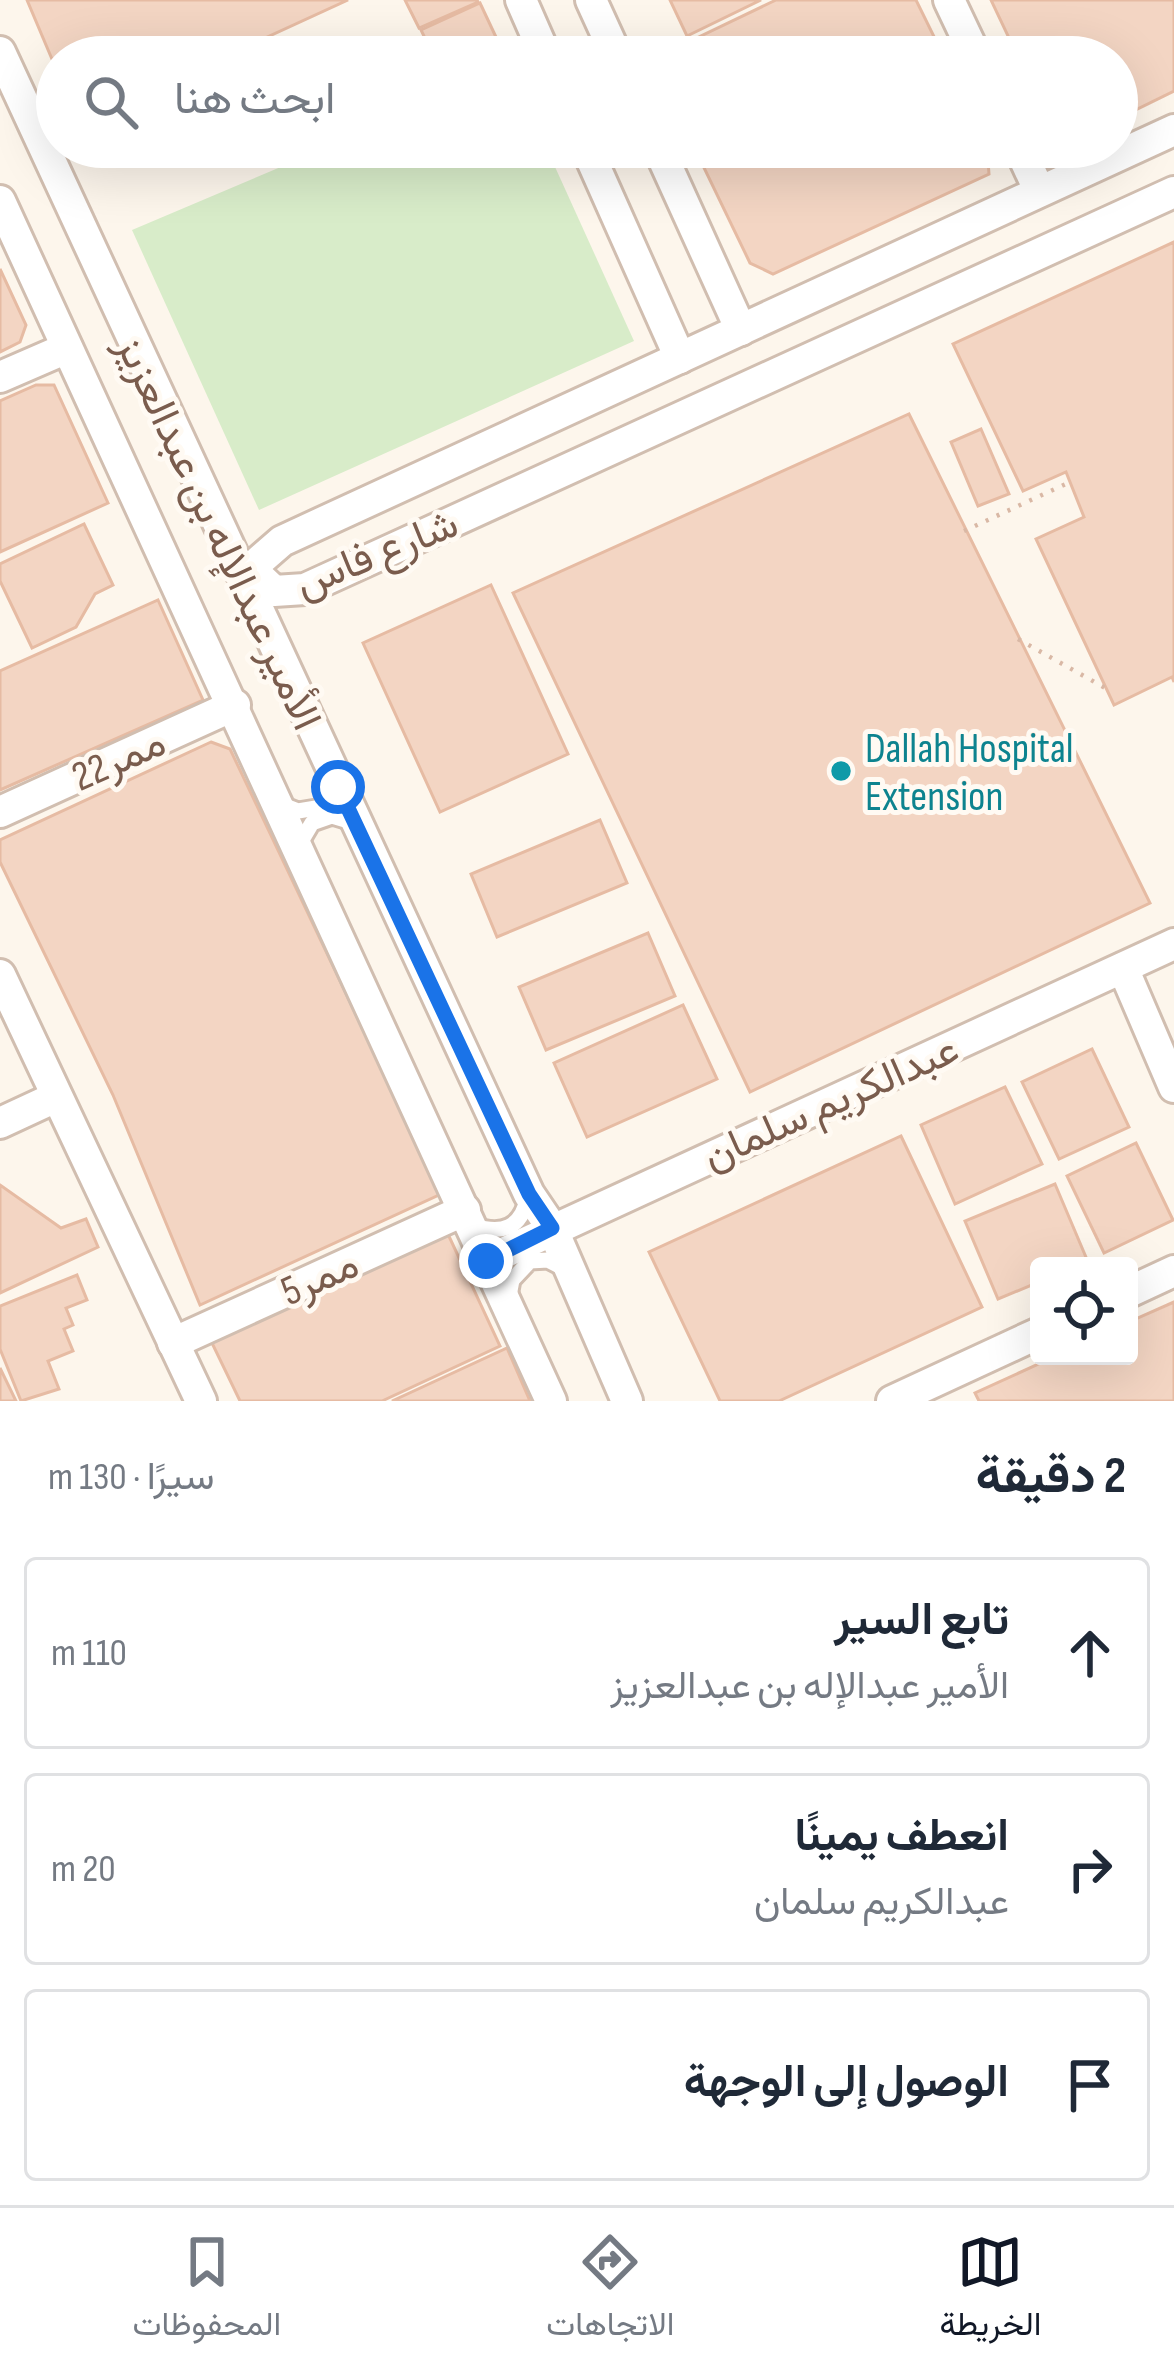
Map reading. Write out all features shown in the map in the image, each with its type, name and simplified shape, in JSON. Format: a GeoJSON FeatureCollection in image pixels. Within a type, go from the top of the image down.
{"type":"FeatureCollection","features":[{"type":"Feature","properties":{"kind":"street"},"geometry":{"type":"LineString","coordinates":[[521,0],[537,36]]}},
{"type":"Feature","properties":{"kind":"street"},"geometry":{"type":"LineString","coordinates":[[591,0],[607,36]]}},
{"type":"Feature","properties":{"kind":"street"},"geometry":{"type":"LineString","coordinates":[[950,0],[966,36]]}},
{"type":"Feature","properties":{"kind":"street","name":"الأمير عبدالإله بن عبدالعزيز"},"geometry":{"type":"LineString","coordinates":[[1,57],[36,133]]}},
{"type":"Feature","properties":{"kind":"street","name":"شارع فاس"},"geometry":{"type":"LineString","coordinates":[[1138,146],[1174,130]]}},
{"type":"Feature","properties":{"kind":"street","name":"الأمير عبدالإله بن عبدالعزيز"},"geometry":{"type":"LineString","coordinates":[[52,168],[529,1194],[552,1228],[628,1401]]}},
{"type":"Feature","properties":{"kind":"street"},"geometry":{"type":"LineString","coordinates":[[595,168],[680,358]]}},
{"type":"Feature","properties":{"kind":"street"},"geometry":{"type":"LineString","coordinates":[[668,168],[741,331]]}},
{"type":"Feature","properties":{"kind":"street"},"geometry":{"type":"LineString","coordinates":[[1029,168],[1039,190]]}},
{"type":"Feature","properties":{"kind":"street","name":"شارع فاس"},"geometry":{"type":"LineString","coordinates":[[1088,168],[282,541],[256,567],[260,581],[274,591],[305,589],[1174,192]]}},
{"type":"Feature","properties":{"kind":"street","name":"الأمير عبدالإله بن عبدالعزيز"},"geometry":{"type":"LineString","coordinates":[[0,201],[236,705],[551,1401]]}},
{"type":"Feature","properties":{"kind":"street"},"geometry":{"type":"LineString","coordinates":[[658,308],[668,323],[683,332],[701,331],[716,320],[723,304],[722,287]]}},
{"type":"Feature","properties":{"kind":"street"},"geometry":{"type":"LineString","coordinates":[[0,377],[67,348]]}},
{"type":"Feature","properties":{"kind":"street"},"geometry":{"type":"LineString","coordinates":[[436,470],[428,486],[431,506],[450,519],[467,515]]}},
{"type":"Feature","properties":{"kind":"street","name":"ممر22"},"geometry":{"type":"LineString","coordinates":[[0,812],[236,705]]}},
{"type":"Feature","properties":{"kind":"street","name":"عبدالكريم سلمان"},"geometry":{"type":"LineString","coordinates":[[486,1261],[1174,944]]}},
{"type":"Feature","properties":{"kind":"street"},"geometry":{"type":"LineString","coordinates":[[1123,968],[1174,1087]]}},
{"type":"Feature","properties":{"kind":"street"},"geometry":{"type":"LineString","coordinates":[[0,975],[201,1401]]}},
{"type":"Feature","properties":{"kind":"street"},"geometry":{"type":"LineString","coordinates":[[0,1123],[56,1097]]}},
{"type":"Feature","properties":{"kind":"street","name":"ممر5"},"geometry":{"type":"LineString","coordinates":[[173,1343],[469,1218]]}},
{"type":"Feature","properties":{"kind":"street"},"geometry":{"type":"LineString","coordinates":[[1138,1288],[1174,1271]]}},
{"type":"Feature","properties":{"kind":"street"},"geometry":{"type":"LineString","coordinates":[[892,1401],[1030,1338]]}},
{"type":"Feature","properties":{"kind":"lane"},"geometry":{"type":"LineString","coordinates":[[280,804],[298,811],[322,807],[338,787]]}},
{"type":"Feature","properties":{"kind":"lane"},"geometry":{"type":"LineString","coordinates":[[299,844],[302,832],[320,820],[332,816],[355,823]]}},
{"type":"Feature","properties":{"kind":"lane"},"geometry":{"type":"LineString","coordinates":[[469,1218],[507,1230],[525,1211],[529,1194]]}},
{"type":"Feature","properties":{"kind":"lane"},"geometry":{"type":"LineString","coordinates":[[507,1305],[512,1280],[530,1262],[548,1260],[572,1272]]}},
{"type":"Feature","properties":{"kind":"path"},"geometry":{"type":"LineString","coordinates":[[964,531],[1070,482]]}},
{"type":"Feature","properties":{"kind":"path"},"geometry":{"type":"LineString","coordinates":[[1018,639],[1107,689]]}},
{"type":"Feature","properties":{"kind":"green space"},"geometry":{"type":"Polygon","coordinates":[[[278,168],[556,168],[634,341],[259,510],[132,230],[278,168]]]}},
{"type":"Feature","properties":{"kind":"building"},"geometry":{"type":"Polygon","coordinates":[[[27,0],[348,0],[270,36],[42,36],[27,0]]]}},
{"type":"Feature","properties":{"kind":"building"},"geometry":{"type":"Polygon","coordinates":[[[405,0],[477,0],[478,2],[419,28],[405,0]]]}},
{"type":"Feature","properties":{"kind":"building"},"geometry":{"type":"Polygon","coordinates":[[[670,0],[761,0],[687,36],[670,0]]]}},
{"type":"Feature","properties":{"kind":"building"},"geometry":{"type":"Polygon","coordinates":[[[776,0],[916,0],[934,36],[701,36],[776,0]]]}},
{"type":"Feature","properties":{"kind":"building"},"geometry":{"type":"Polygon","coordinates":[[[991,0],[1174,0],[1174,91],[1138,109],[1138,36],[1008,36],[991,0]]]}},
{"type":"Feature","properties":{"kind":"building"},"geometry":{"type":"Polygon","coordinates":[[[480,3],[495,36],[424,36],[421,30],[480,3]]]}},
{"type":"Feature","properties":{"kind":"building"},"geometry":{"type":"Polygon","coordinates":[[[704,168],[989,168],[989,174],[773,274],[750,263],[704,168]]]}},
{"type":"Feature","properties":{"kind":"building"},"geometry":{"type":"Polygon","coordinates":[[[1174,242],[1174,682],[1172,677],[1114,705],[1036,539],[1084,517],[1066,472],[1023,491],[953,344],[1174,242]]]}},
{"type":"Feature","properties":{"kind":"building"},"geometry":{"type":"Polygon","coordinates":[[[0,269],[26,325],[20,342],[0,352],[0,269]]]}},
{"type":"Feature","properties":{"kind":"building"},"geometry":{"type":"Polygon","coordinates":[[[36,385],[54,385],[108,503],[0,552],[0,401],[36,385]]]}},
{"type":"Feature","properties":{"kind":"building","name":"Dallah Hospital Extension"},"geometry":{"type":"Polygon","coordinates":[[[909,414],[1150,903],[750,1092],[513,593],[909,414]]]}},
{"type":"Feature","properties":{"kind":"building"},"geometry":{"type":"Polygon","coordinates":[[[981,429],[1009,494],[978,506],[951,442],[981,429]]]}},
{"type":"Feature","properties":{"kind":"building"},"geometry":{"type":"Polygon","coordinates":[[[84,524],[113,585],[95,594],[76,627],[32,648],[0,581],[0,564],[84,524]]]}},
{"type":"Feature","properties":{"kind":"building"},"geometry":{"type":"Polygon","coordinates":[[[491,585],[568,754],[440,812],[363,643],[491,585]]]}},
{"type":"Feature","properties":{"kind":"building"},"geometry":{"type":"Polygon","coordinates":[[[158,600],[203,700],[0,790],[0,671],[158,600]]]}},
{"type":"Feature","properties":{"kind":"building"},"geometry":{"type":"Polygon","coordinates":[[[211,742],[230,749],[441,1194],[200,1305],[113,1095],[0,862],[0,840],[211,742]]]}},
{"type":"Feature","properties":{"kind":"building"},"geometry":{"type":"Polygon","coordinates":[[[600,820],[627,883],[497,937],[471,874],[600,820]]]}},
{"type":"Feature","properties":{"kind":"building"},"geometry":{"type":"Polygon","coordinates":[[[648,933],[675,996],[546,1050],[519,987],[648,933]]]}},
{"type":"Feature","properties":{"kind":"building"},"geometry":{"type":"Polygon","coordinates":[[[683,1005],[717,1079],[587,1137],[554,1063],[683,1005]]]}},
{"type":"Feature","properties":{"kind":"building"},"geometry":{"type":"Polygon","coordinates":[[[1092,1049],[1129,1127],[1059,1159],[1022,1082],[1092,1049]]]}},
{"type":"Feature","properties":{"kind":"building"},"geometry":{"type":"Polygon","coordinates":[[[1005,1087],[1042,1164],[955,1204],[921,1125],[1005,1087]]]}},
{"type":"Feature","properties":{"kind":"building"},"geometry":{"type":"Polygon","coordinates":[[[901,1136],[982,1307],[779,1401],[720,1401],[649,1252],[901,1136]]]}},
{"type":"Feature","properties":{"kind":"building"},"geometry":{"type":"Polygon","coordinates":[[[1136,1143],[1173,1220],[1104,1253],[1067,1176],[1136,1143]]]}},
{"type":"Feature","properties":{"kind":"building"},"geometry":{"type":"Polygon","coordinates":[[[1055,1184],[1086,1257],[1030,1257],[1030,1286],[998,1299],[965,1221],[1055,1184]]]}},
{"type":"Feature","properties":{"kind":"building"},"geometry":{"type":"Polygon","coordinates":[[[0,1185],[61,1228],[86,1219],[98,1247],[0,1293],[0,1185]]]}},
{"type":"Feature","properties":{"kind":"building"},"geometry":{"type":"Polygon","coordinates":[[[447,1232],[500,1346],[382,1401],[240,1401],[211,1341],[447,1232]]]}},
{"type":"Feature","properties":{"kind":"building"},"geometry":{"type":"Polygon","coordinates":[[[77,1275],[87,1300],[66,1308],[73,1325],[64,1329],[73,1351],[48,1361],[59,1389],[21,1401],[0,1349],[0,1306],[77,1275]]]}},
{"type":"Feature","properties":{"kind":"building"},"geometry":{"type":"Polygon","coordinates":[[[1174,1302],[1174,1401],[979,1401],[975,1393],[1036,1365],[1138,1365],[1138,1318],[1174,1302]]]}},
{"type":"Feature","properties":{"kind":"building"},"geometry":{"type":"Polygon","coordinates":[[[507,1348],[530,1401],[392,1401],[507,1348]]]}},
{"type":"Feature","properties":{"kind":"building"},"geometry":{"type":"Polygon","coordinates":[[[0,1368],[16,1401],[0,1401],[0,1368]]]}},
{"type":"Feature","properties":{"kind":"place","name":"Dallah Hospital Extension"},"geometry":{"type":"Point","coordinates":[841,771]}},
{"type":"Feature","properties":{"kind":"route"},"geometry":{"type":"LineString","coordinates":[[338,787],[529,1194],[552,1228],[486,1261]]}}]}
